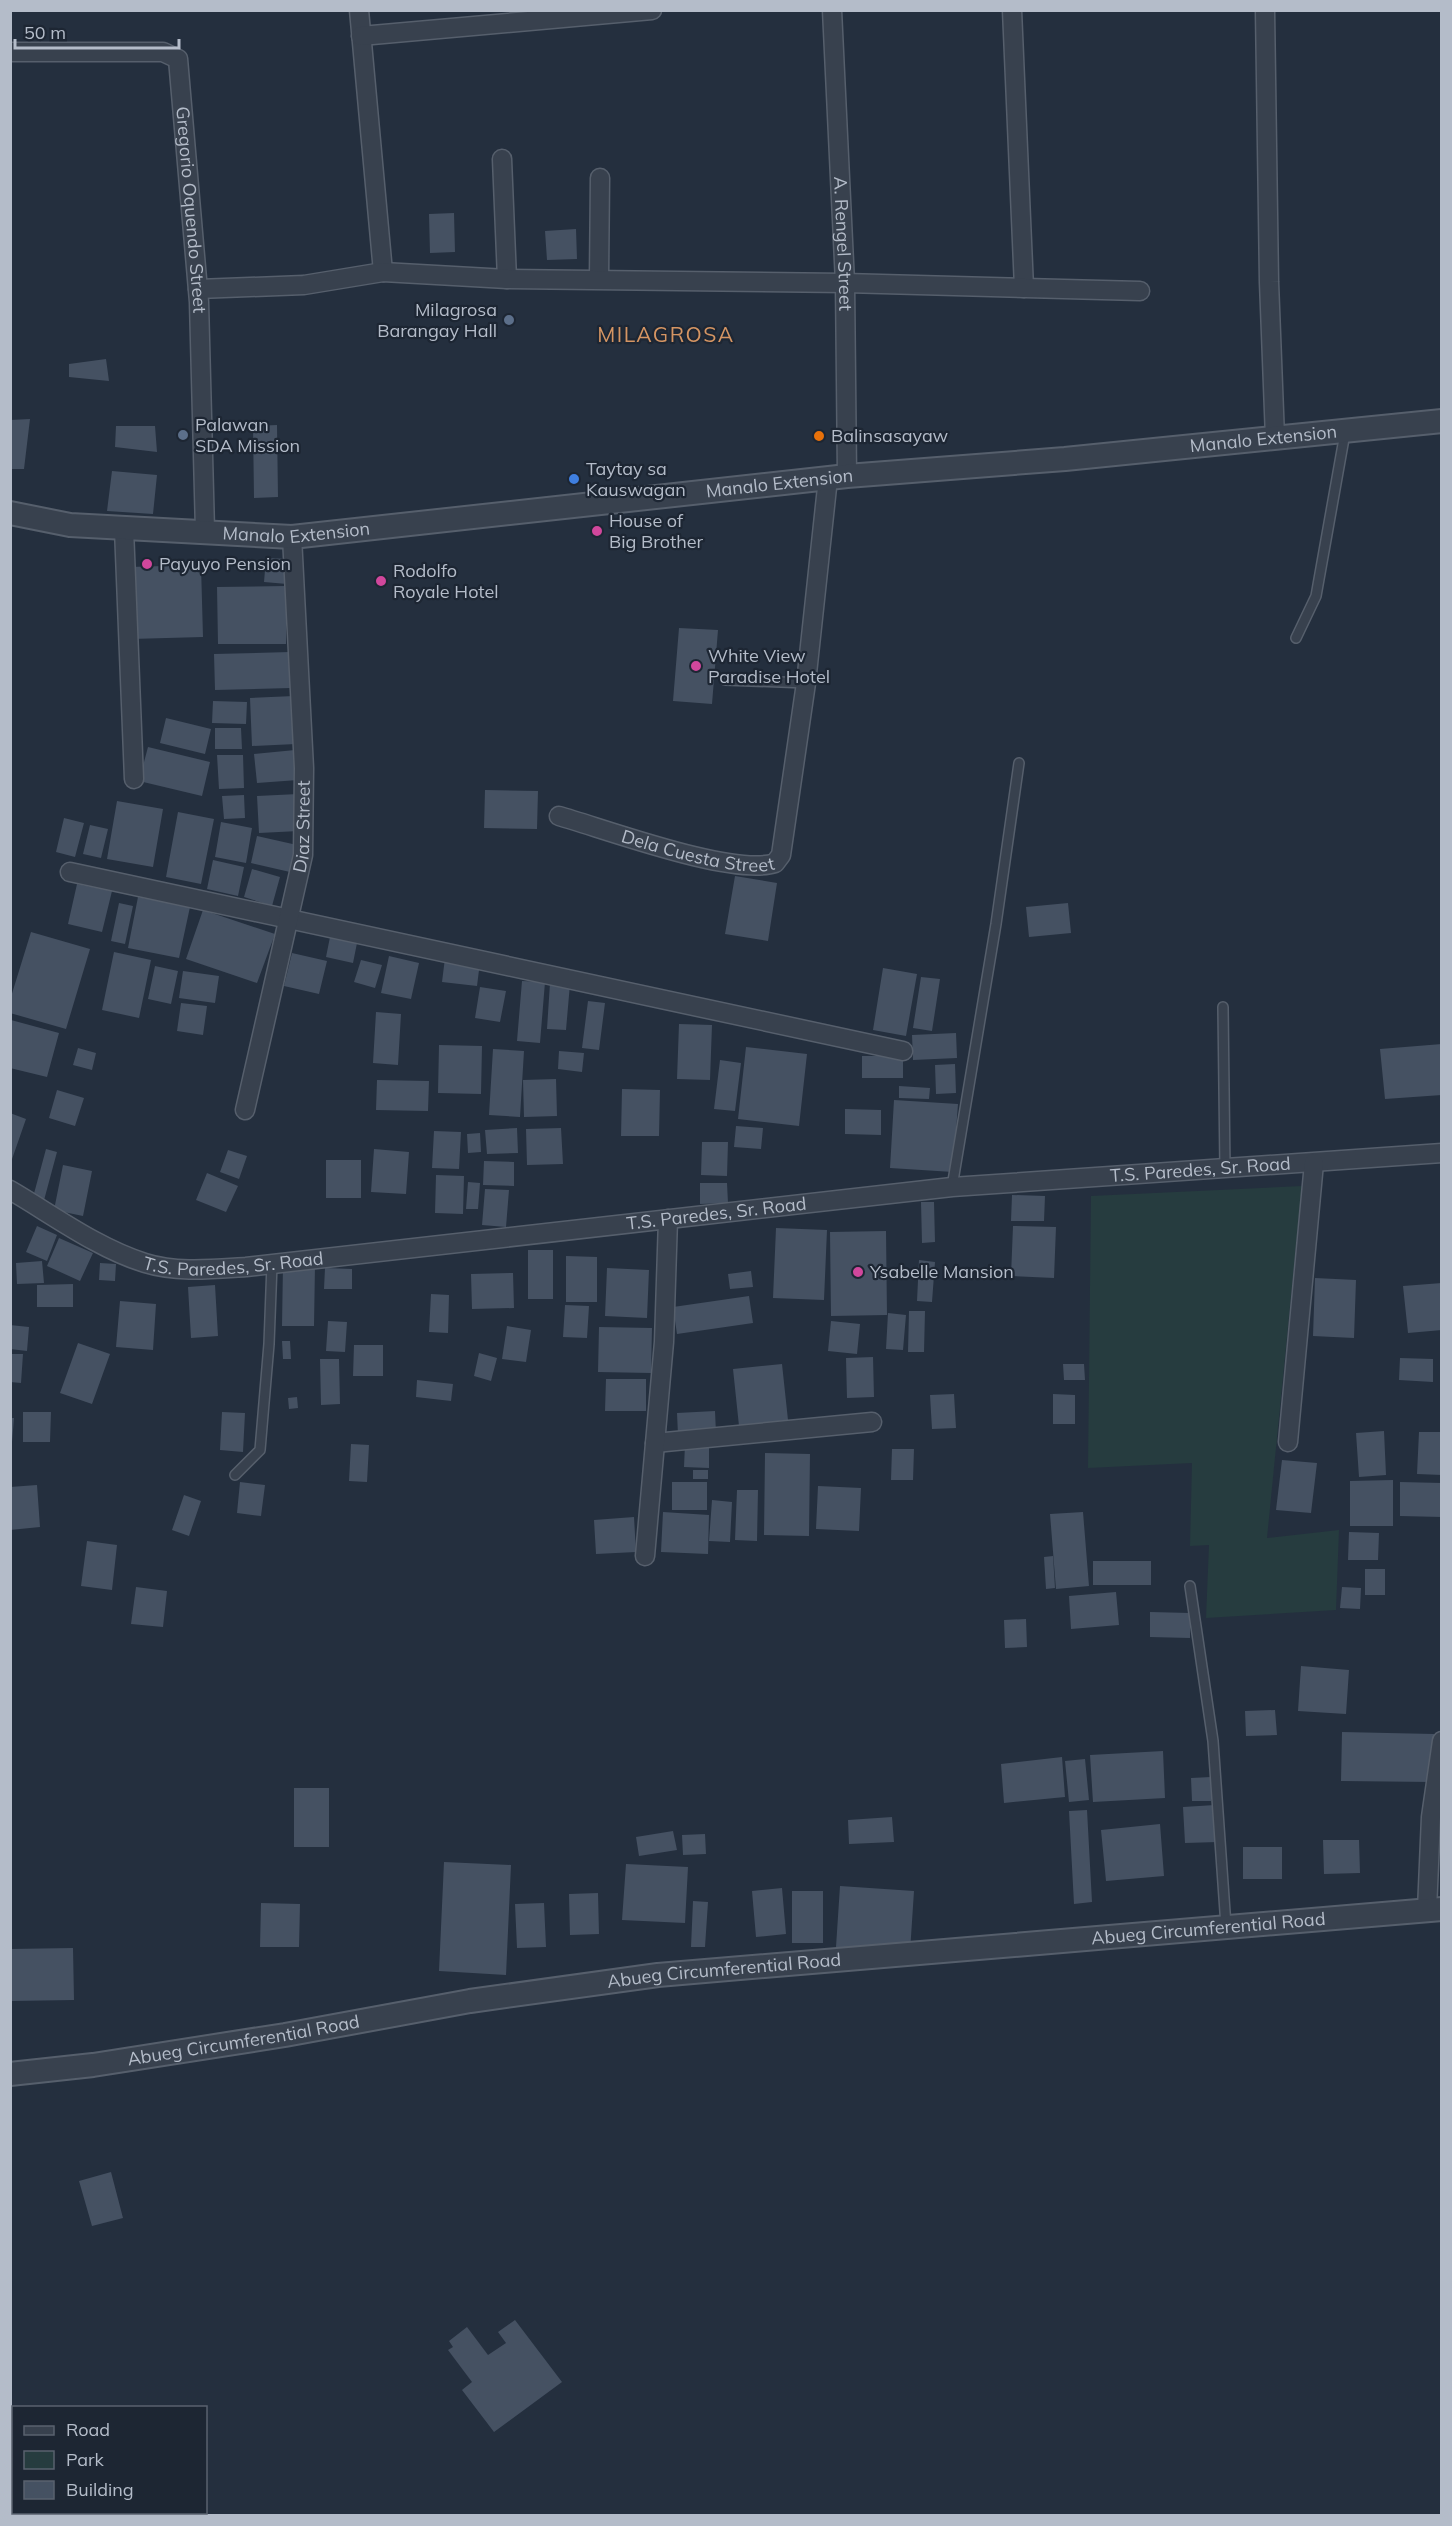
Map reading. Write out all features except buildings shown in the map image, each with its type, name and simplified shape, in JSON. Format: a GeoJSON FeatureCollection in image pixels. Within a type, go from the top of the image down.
{"type":"FeatureCollection","features":[{"type":"Feature","properties":{"kind":"street"},"geometry":{"type":"LineString","coordinates":[[359,10],[383,272]]}},
{"type":"Feature","properties":{"kind":"street"},"geometry":{"type":"LineString","coordinates":[[361,36],[479,17],[652,10]]}},
{"type":"Feature","properties":{"kind":"street","name":"A. Rengel Street"},"geometry":{"type":"LineString","coordinates":[[832,10],[845,284],[837,477]]}},
{"type":"Feature","properties":{"kind":"street"},"geometry":{"type":"LineString","coordinates":[[1012,10],[1024,288]]}},
{"type":"Feature","properties":{"kind":"street"},"geometry":{"type":"LineString","coordinates":[[1265,10],[1268,271],[1275,438]]}},
{"type":"Feature","properties":{"kind":"street","name":"Gregorio Oquendo Street"},"geometry":{"type":"LineString","coordinates":[[10,52],[154,52],[175,56],[180,66],[198,289],[205,531]]}},
{"type":"Feature","properties":{"kind":"street"},"geometry":{"type":"LineString","coordinates":[[502,159],[507,279]]}},
{"type":"Feature","properties":{"kind":"street"},"geometry":{"type":"LineString","coordinates":[[599,279],[600,178]]}},
{"type":"Feature","properties":{"kind":"street"},"geometry":{"type":"LineString","coordinates":[[198,289],[304,285],[383,272],[507,279],[1140,291]]}},
{"type":"Feature","properties":{"kind":"street","name":"Manalo Extension"},"geometry":{"type":"LineString","coordinates":[[10,513],[70,525],[292,537],[837,477],[1065,459],[1442,422]]}},
{"type":"Feature","properties":{"kind":"street","name":"Dela Cuesta Street"},"geometry":{"type":"LineString","coordinates":[[560,816],[699,857],[752,866],[774,863],[781,855],[837,477]]}},
{"type":"Feature","properties":{"kind":"street"},"geometry":{"type":"LineString","coordinates":[[124,529],[134,779]]}},
{"type":"Feature","properties":{"kind":"street","name":"Diaz Street"},"geometry":{"type":"LineString","coordinates":[[245,1110],[287,920],[298,882],[305,834],[304,768],[292,537]]}},
{"type":"Feature","properties":{"kind":"street"},"geometry":{"type":"LineString","coordinates":[[70,872],[903,1051]]}},
{"type":"Feature","properties":{"kind":"street","name":"T.S. Paredes, Sr. Road"},"geometry":{"type":"LineString","coordinates":[[10,1190],[112,1250],[146,1264],[191,1269],[272,1264],[952,1187],[1314,1163],[1442,1152]]}},
{"type":"Feature","properties":{"kind":"street"},"geometry":{"type":"LineString","coordinates":[[1288,1442],[1314,1163]]}},
{"type":"Feature","properties":{"kind":"street"},"geometry":{"type":"LineString","coordinates":[[645,1556],[664,1342],[668,1220]]}},
{"type":"Feature","properties":{"kind":"street"},"geometry":{"type":"LineString","coordinates":[[655,1443],[872,1422]]}},
{"type":"Feature","properties":{"kind":"street"},"geometry":{"type":"LineString","coordinates":[[1434,1910],[1431,1816],[1442,1741]]}},
{"type":"Feature","properties":{"kind":"street","name":"Abueg Circumferential Road"},"geometry":{"type":"LineString","coordinates":[[10,2074],[93,2065],[285,2035],[470,2001],[658,1975],[1434,1910]]}},
{"type":"Feature","properties":{"kind":"lane"},"geometry":{"type":"LineString","coordinates":[[1296,638],[1316,596],[1346,430]]}},
{"type":"Feature","properties":{"kind":"lane"},"geometry":{"type":"LineString","coordinates":[[724,680],[806,683]]}},
{"type":"Feature","properties":{"kind":"lane"},"geometry":{"type":"LineString","coordinates":[[952,1187],[996,924],[1019,763]]}},
{"type":"Feature","properties":{"kind":"lane"},"geometry":{"type":"LineString","coordinates":[[1223,1007],[1225,1169]]}},
{"type":"Feature","properties":{"kind":"lane"},"geometry":{"type":"LineString","coordinates":[[235,1475],[260,1450],[269,1344],[272,1264]]}},
{"type":"Feature","properties":{"kind":"lane"},"geometry":{"type":"LineString","coordinates":[[1190,1586],[1213,1741],[1226,1928]]}},
{"type":"Feature","properties":{"kind":"green space"},"geometry":{"type":"Polygon","coordinates":[[[1302,1186],[1267,1538],[1339,1530],[1336,1610],[1206,1618],[1209,1545],[1190,1546],[1192,1463],[1088,1468],[1091,1196],[1302,1186]]]}},
{"type":"Feature","properties":{"kind":"place","name":"Milagrosa Barangay Hall"},"geometry":{"type":"Point","coordinates":[509,320]}},
{"type":"Feature","properties":{"kind":"place","name":"Palawan SDA Mission"},"geometry":{"type":"Point","coordinates":[183,435]}},
{"type":"Feature","properties":{"kind":"place","name":"Balinsasayaw"},"geometry":{"type":"Point","coordinates":[819,436]}},
{"type":"Feature","properties":{"kind":"place","name":"Taytay sa Kauswagan"},"geometry":{"type":"Point","coordinates":[574,479]}},
{"type":"Feature","properties":{"kind":"place","name":"House of Big Brother"},"geometry":{"type":"Point","coordinates":[597,531]}},
{"type":"Feature","properties":{"kind":"place","name":"Payuyo Pension"},"geometry":{"type":"Point","coordinates":[147,564]}},
{"type":"Feature","properties":{"kind":"place","name":"Rodolfo Royale Hotel"},"geometry":{"type":"Point","coordinates":[381,581]}},
{"type":"Feature","properties":{"kind":"place","name":"White View Paradise Hotel"},"geometry":{"type":"Point","coordinates":[696,666]}},
{"type":"Feature","properties":{"kind":"place","name":"Ysabelle Mansion"},"geometry":{"type":"Point","coordinates":[858,1272]}},
{"type":"Feature","properties":{"kind":"district","name":"MILAGROSA"},"geometry":{"type":"Point","coordinates":[666,335]}}]}
